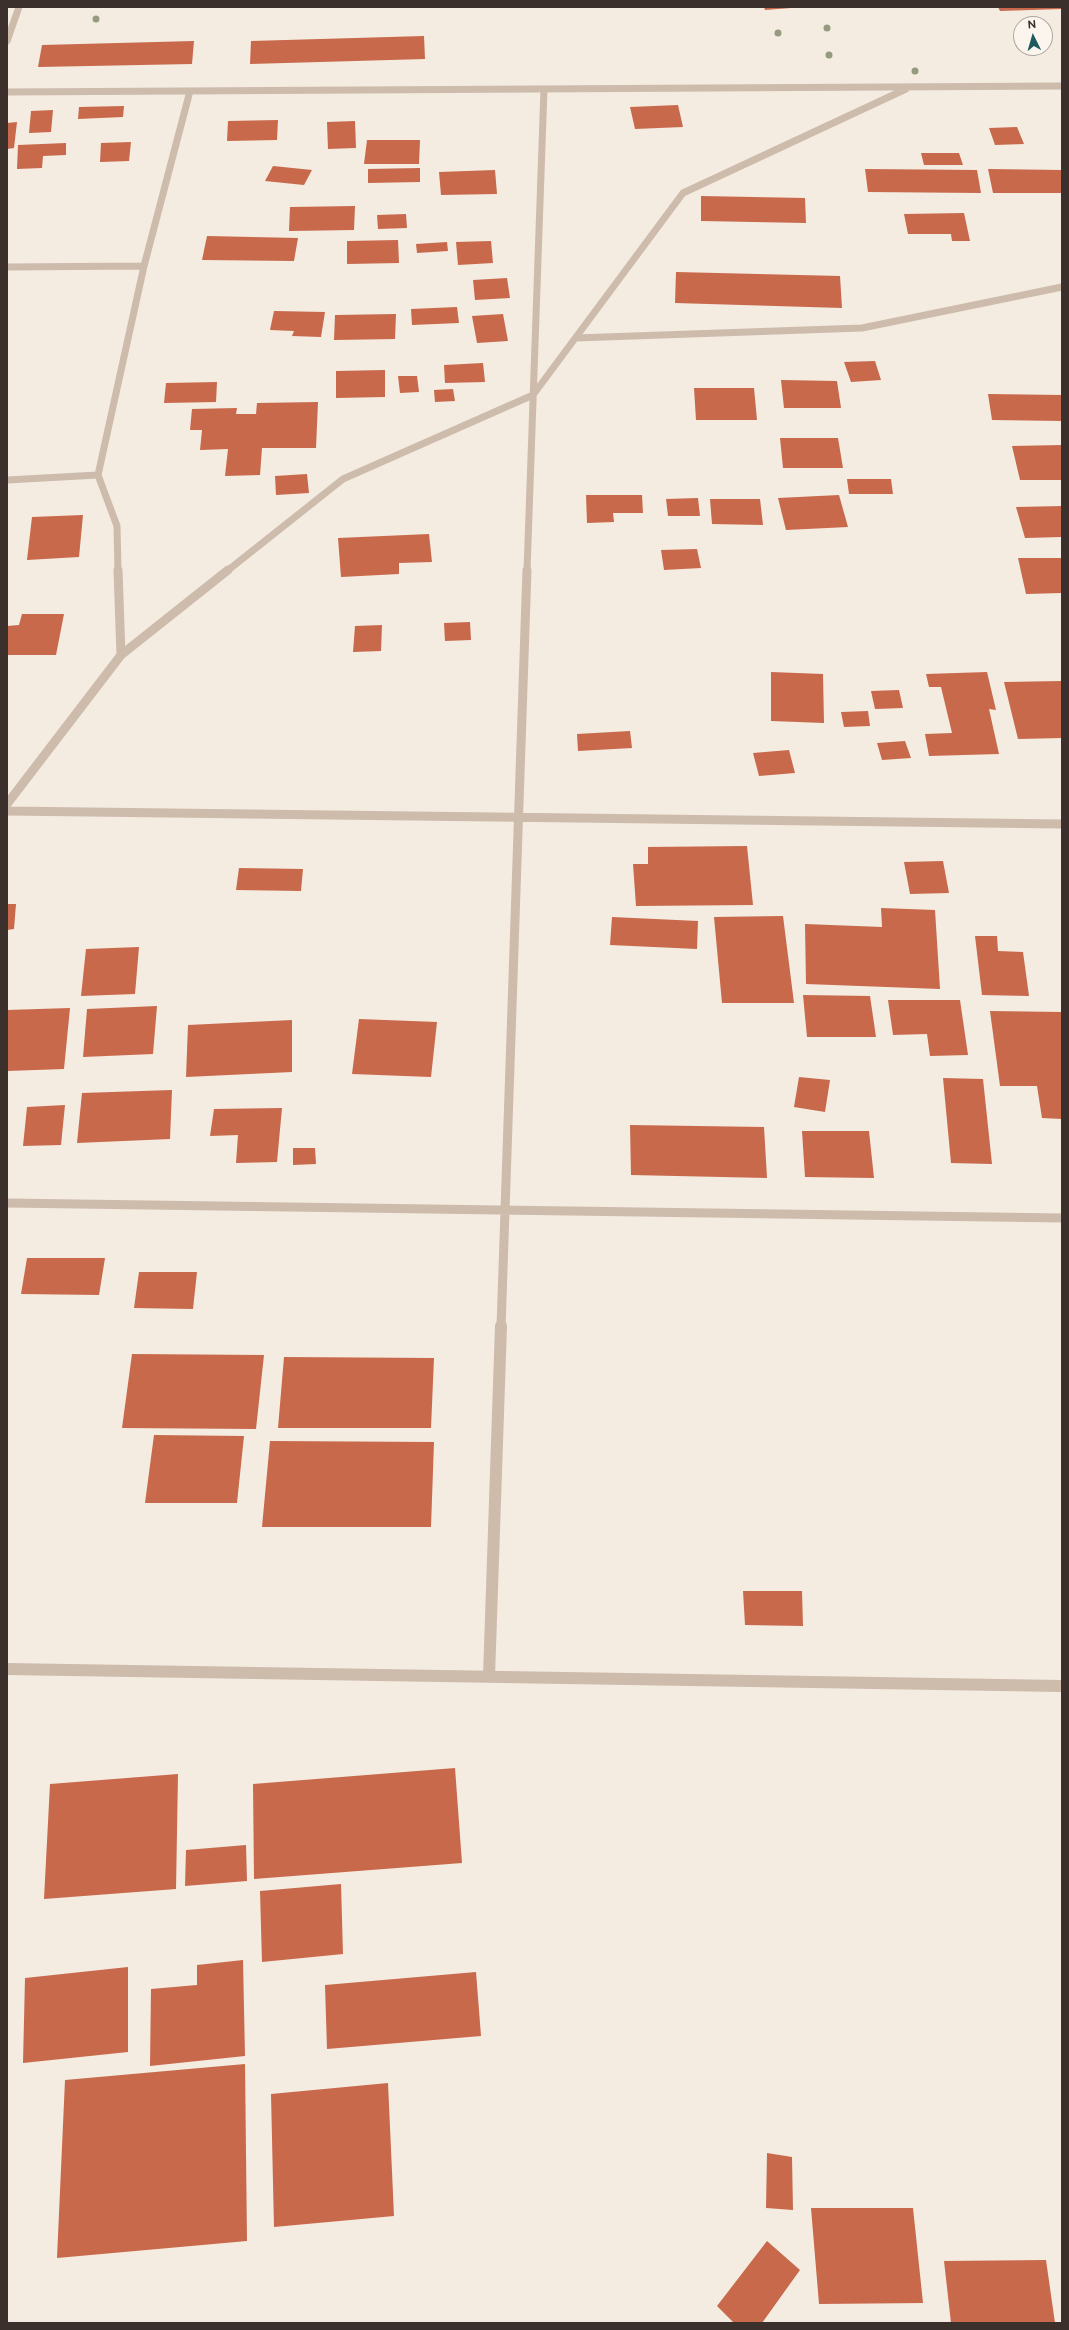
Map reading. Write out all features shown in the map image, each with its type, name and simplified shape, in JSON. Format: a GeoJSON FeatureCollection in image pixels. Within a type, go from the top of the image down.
{"type":"FeatureCollection","features":[{"type":"Feature","properties":{"kind":"street"},"geometry":{"type":"LineString","coordinates":[[7,41],[19,7]]}},
{"type":"Feature","properties":{"kind":"street"},"geometry":{"type":"LineString","coordinates":[[7,92],[1062,86]]}},
{"type":"Feature","properties":{"kind":"street"},"geometry":{"type":"LineString","coordinates":[[7,804],[122,655],[343,479],[533,395],[683,194],[909,87]]}},
{"type":"Feature","properties":{"kind":"street"},"geometry":{"type":"LineString","coordinates":[[489,1676],[544,89]]}},
{"type":"Feature","properties":{"kind":"street"},"geometry":{"type":"LineString","coordinates":[[122,655],[117,526],[98,476],[144,266],[190,91]]}},
{"type":"Feature","properties":{"kind":"street"},"geometry":{"type":"LineString","coordinates":[[7,267],[144,266]]}},
{"type":"Feature","properties":{"kind":"street"},"geometry":{"type":"LineString","coordinates":[[576,338],[862,328],[1062,286]]}},
{"type":"Feature","properties":{"kind":"street"},"geometry":{"type":"LineString","coordinates":[[7,480],[98,476]]}},
{"type":"Feature","properties":{"kind":"street"},"geometry":{"type":"LineString","coordinates":[[7,811],[1062,824]]}},
{"type":"Feature","properties":{"kind":"street"},"geometry":{"type":"LineString","coordinates":[[7,1203],[1062,1218]]}},
{"type":"Feature","properties":{"kind":"street"},"geometry":{"type":"LineString","coordinates":[[7,1669],[1062,1686]]}},
{"type":"Feature","properties":{"kind":"building"},"geometry":{"type":"Polygon","coordinates":[[[764,7],[790,7],[791,8],[765,10],[764,7]]]}},
{"type":"Feature","properties":{"kind":"building"},"geometry":{"type":"Polygon","coordinates":[[[998,7],[1062,7],[1062,9],[1000,11],[998,7]]]}},
{"type":"Feature","properties":{"kind":"building"},"geometry":{"type":"Polygon","coordinates":[[[424,36],[425,59],[250,64],[251,41],[424,36]]]}},
{"type":"Feature","properties":{"kind":"building"},"geometry":{"type":"Polygon","coordinates":[[[194,41],[192,64],[38,67],[42,45],[194,41]]]}},
{"type":"Feature","properties":{"kind":"building"},"geometry":{"type":"Polygon","coordinates":[[[678,105],[683,127],[635,129],[630,107],[678,105]]]}},
{"type":"Feature","properties":{"kind":"building"},"geometry":{"type":"Polygon","coordinates":[[[124,106],[123,117],[78,119],[79,107],[124,106]]]}},
{"type":"Feature","properties":{"kind":"building"},"geometry":{"type":"Polygon","coordinates":[[[53,110],[51,132],[29,133],[31,111],[53,110]]]}},
{"type":"Feature","properties":{"kind":"building"},"geometry":{"type":"Polygon","coordinates":[[[278,120],[277,140],[227,141],[228,121],[278,120]]]}},
{"type":"Feature","properties":{"kind":"building"},"geometry":{"type":"Polygon","coordinates":[[[355,121],[356,148],[328,149],[327,122],[355,121]]]}},
{"type":"Feature","properties":{"kind":"building"},"geometry":{"type":"Polygon","coordinates":[[[17,122],[14,148],[7,149],[7,123],[17,122]]]}},
{"type":"Feature","properties":{"kind":"building"},"geometry":{"type":"Polygon","coordinates":[[[1017,127],[1024,144],[995,145],[989,128],[1017,127]]]}},
{"type":"Feature","properties":{"kind":"building"},"geometry":{"type":"Polygon","coordinates":[[[367,140],[420,140],[419,164],[364,164],[367,140]]]}},
{"type":"Feature","properties":{"kind":"building"},"geometry":{"type":"Polygon","coordinates":[[[131,142],[129,161],[100,162],[101,143],[131,142]]]}},
{"type":"Feature","properties":{"kind":"building"},"geometry":{"type":"Polygon","coordinates":[[[66,143],[66,155],[43,156],[42,168],[17,169],[18,145],[66,143]]]}},
{"type":"Feature","properties":{"kind":"building"},"geometry":{"type":"Polygon","coordinates":[[[921,153],[959,153],[963,165],[924,165],[921,153]]]}},
{"type":"Feature","properties":{"kind":"building"},"geometry":{"type":"Polygon","coordinates":[[[273,166],[312,170],[304,185],[265,181],[273,166]]]}},
{"type":"Feature","properties":{"kind":"building"},"geometry":{"type":"Polygon","coordinates":[[[420,168],[420,182],[368,183],[368,169],[420,168]]]}},
{"type":"Feature","properties":{"kind":"building"},"geometry":{"type":"Polygon","coordinates":[[[865,169],[977,170],[981,193],[868,192],[865,169]]]}},
{"type":"Feature","properties":{"kind":"building"},"geometry":{"type":"Polygon","coordinates":[[[988,169],[1062,170],[1062,193],[993,193],[988,169]]]}},
{"type":"Feature","properties":{"kind":"building"},"geometry":{"type":"Polygon","coordinates":[[[495,170],[497,194],[441,195],[439,172],[495,170]]]}},
{"type":"Feature","properties":{"kind":"building"},"geometry":{"type":"Polygon","coordinates":[[[701,196],[805,198],[806,223],[701,221],[701,196]]]}},
{"type":"Feature","properties":{"kind":"building"},"geometry":{"type":"Polygon","coordinates":[[[355,206],[354,230],[289,231],[290,207],[355,206]]]}},
{"type":"Feature","properties":{"kind":"building"},"geometry":{"type":"Polygon","coordinates":[[[964,213],[970,241],[952,241],[951,234],[908,234],[904,214],[964,213]]]}},
{"type":"Feature","properties":{"kind":"building"},"geometry":{"type":"Polygon","coordinates":[[[406,214],[407,228],[378,229],[377,215],[406,214]]]}},
{"type":"Feature","properties":{"kind":"building"},"geometry":{"type":"Polygon","coordinates":[[[207,236],[298,238],[294,261],[202,260],[207,236]]]}},
{"type":"Feature","properties":{"kind":"building"},"geometry":{"type":"Polygon","coordinates":[[[398,240],[399,263],[347,264],[347,241],[398,240]]]}},
{"type":"Feature","properties":{"kind":"building"},"geometry":{"type":"Polygon","coordinates":[[[491,241],[493,263],[458,265],[456,242],[491,241]]]}},
{"type":"Feature","properties":{"kind":"building"},"geometry":{"type":"Polygon","coordinates":[[[447,242],[448,251],[417,253],[416,244],[447,242]]]}},
{"type":"Feature","properties":{"kind":"building"},"geometry":{"type":"Polygon","coordinates":[[[676,272],[840,276],[842,308],[675,303],[676,272]]]}},
{"type":"Feature","properties":{"kind":"building"},"geometry":{"type":"Polygon","coordinates":[[[507,278],[510,298],[475,300],[473,280],[507,278]]]}},
{"type":"Feature","properties":{"kind":"building"},"geometry":{"type":"Polygon","coordinates":[[[457,307],[459,323],[412,325],[411,309],[457,307]]]}},
{"type":"Feature","properties":{"kind":"building"},"geometry":{"type":"Polygon","coordinates":[[[274,311],[325,312],[321,337],[292,336],[294,331],[270,330],[274,311]]]}},
{"type":"Feature","properties":{"kind":"building"},"geometry":{"type":"Polygon","coordinates":[[[396,314],[395,339],[334,340],[335,315],[396,314]]]}},
{"type":"Feature","properties":{"kind":"building"},"geometry":{"type":"Polygon","coordinates":[[[503,314],[508,341],[477,343],[472,316],[503,314]]]}},
{"type":"Feature","properties":{"kind":"building"},"geometry":{"type":"Polygon","coordinates":[[[875,361],[881,380],[851,382],[844,362],[875,361]]]}},
{"type":"Feature","properties":{"kind":"building"},"geometry":{"type":"Polygon","coordinates":[[[483,363],[485,382],[445,383],[444,365],[483,363]]]}},
{"type":"Feature","properties":{"kind":"building"},"geometry":{"type":"Polygon","coordinates":[[[385,370],[385,397],[336,398],[336,371],[385,370]]]}},
{"type":"Feature","properties":{"kind":"building"},"geometry":{"type":"Polygon","coordinates":[[[398,376],[417,376],[419,392],[400,393],[398,376]]]}},
{"type":"Feature","properties":{"kind":"building"},"geometry":{"type":"Polygon","coordinates":[[[781,380],[837,381],[841,408],[784,408],[781,380]]]}},
{"type":"Feature","properties":{"kind":"building"},"geometry":{"type":"Polygon","coordinates":[[[217,382],[216,402],[164,403],[166,383],[217,382]]]}},
{"type":"Feature","properties":{"kind":"building"},"geometry":{"type":"Polygon","coordinates":[[[694,388],[754,388],[757,420],[696,420],[694,388]]]}},
{"type":"Feature","properties":{"kind":"building"},"geometry":{"type":"Polygon","coordinates":[[[453,389],[455,401],[435,402],[434,390],[453,389]]]}},
{"type":"Feature","properties":{"kind":"building"},"geometry":{"type":"Polygon","coordinates":[[[988,394],[1062,395],[1062,421],[992,420],[988,394]]]}},
{"type":"Feature","properties":{"kind":"building"},"geometry":{"type":"Polygon","coordinates":[[[318,402],[316,448],[262,448],[260,475],[225,476],[228,449],[200,450],[202,430],[190,430],[192,409],[237,408],[236,414],[256,414],[257,403],[318,402]]]}},
{"type":"Feature","properties":{"kind":"building"},"geometry":{"type":"Polygon","coordinates":[[[780,438],[838,438],[843,468],[783,468],[780,438]]]}},
{"type":"Feature","properties":{"kind":"building"},"geometry":{"type":"Polygon","coordinates":[[[1062,445],[1062,480],[1020,480],[1012,446],[1062,445]]]}},
{"type":"Feature","properties":{"kind":"building"},"geometry":{"type":"Polygon","coordinates":[[[307,474],[309,493],[276,495],[275,476],[307,474]]]}},
{"type":"Feature","properties":{"kind":"building"},"geometry":{"type":"Polygon","coordinates":[[[847,479],[891,479],[893,494],[849,494],[847,479]]]}},
{"type":"Feature","properties":{"kind":"building"},"geometry":{"type":"Polygon","coordinates":[[[586,495],[642,495],[643,513],[613,513],[614,522],[587,523],[586,495]]]}},
{"type":"Feature","properties":{"kind":"building"},"geometry":{"type":"Polygon","coordinates":[[[839,495],[848,527],[786,530],[778,498],[839,495]]]}},
{"type":"Feature","properties":{"kind":"building"},"geometry":{"type":"Polygon","coordinates":[[[698,498],[700,516],[668,516],[666,499],[698,498]]]}},
{"type":"Feature","properties":{"kind":"building"},"geometry":{"type":"Polygon","coordinates":[[[710,499],[760,499],[763,525],[712,524],[710,499]]]}},
{"type":"Feature","properties":{"kind":"building"},"geometry":{"type":"Polygon","coordinates":[[[1062,506],[1062,537],[1025,538],[1016,507],[1062,506]]]}},
{"type":"Feature","properties":{"kind":"building"},"geometry":{"type":"Polygon","coordinates":[[[83,515],[79,557],[27,560],[32,517],[83,515]]]}},
{"type":"Feature","properties":{"kind":"building"},"geometry":{"type":"Polygon","coordinates":[[[429,534],[432,562],[399,563],[399,574],[341,577],[338,538],[429,534]]]}},
{"type":"Feature","properties":{"kind":"building"},"geometry":{"type":"Polygon","coordinates":[[[697,549],[701,568],[664,570],[661,550],[697,549]]]}},
{"type":"Feature","properties":{"kind":"building"},"geometry":{"type":"Polygon","coordinates":[[[1018,558],[1062,558],[1062,593],[1026,594],[1018,558]]]}},
{"type":"Feature","properties":{"kind":"building"},"geometry":{"type":"Polygon","coordinates":[[[22,614],[64,614],[56,655],[7,655],[7,626],[19,625],[22,614]]]}},
{"type":"Feature","properties":{"kind":"building"},"geometry":{"type":"Polygon","coordinates":[[[470,622],[471,640],[445,641],[444,623],[470,622]]]}},
{"type":"Feature","properties":{"kind":"building"},"geometry":{"type":"Polygon","coordinates":[[[382,625],[381,651],[353,652],[355,626],[382,625]]]}},
{"type":"Feature","properties":{"kind":"building"},"geometry":{"type":"Polygon","coordinates":[[[771,672],[823,674],[824,723],[771,721],[771,672]]]}},
{"type":"Feature","properties":{"kind":"building"},"geometry":{"type":"Polygon","coordinates":[[[987,672],[996,710],[989,709],[999,754],[929,756],[925,734],[952,733],[941,687],[929,687],[926,674],[987,672]]]}},
{"type":"Feature","properties":{"kind":"building"},"geometry":{"type":"Polygon","coordinates":[[[1062,681],[1062,738],[1018,739],[1004,682],[1062,681]]]}},
{"type":"Feature","properties":{"kind":"building"},"geometry":{"type":"Polygon","coordinates":[[[899,690],[903,708],[875,709],[871,691],[899,690]]]}},
{"type":"Feature","properties":{"kind":"building"},"geometry":{"type":"Polygon","coordinates":[[[868,711],[870,726],[844,727],[841,712],[868,711]]]}},
{"type":"Feature","properties":{"kind":"building"},"geometry":{"type":"Polygon","coordinates":[[[630,731],[632,748],[578,751],[577,734],[630,731]]]}},
{"type":"Feature","properties":{"kind":"building"},"geometry":{"type":"Polygon","coordinates":[[[905,741],[911,758],[882,760],[877,743],[905,741]]]}},
{"type":"Feature","properties":{"kind":"building"},"geometry":{"type":"Polygon","coordinates":[[[789,750],[795,773],[759,776],[753,753],[789,750]]]}},
{"type":"Feature","properties":{"kind":"building"},"geometry":{"type":"Polygon","coordinates":[[[747,846],[753,905],[636,906],[633,864],[648,864],[648,847],[747,846]]]}},
{"type":"Feature","properties":{"kind":"building"},"geometry":{"type":"Polygon","coordinates":[[[943,861],[949,893],[910,894],[904,862],[943,861]]]}},
{"type":"Feature","properties":{"kind":"building"},"geometry":{"type":"Polygon","coordinates":[[[239,868],[303,869],[301,891],[236,890],[239,868]]]}},
{"type":"Feature","properties":{"kind":"building"},"geometry":{"type":"Polygon","coordinates":[[[7,904],[16,904],[14,929],[7,930],[7,904]]]}},
{"type":"Feature","properties":{"kind":"building"},"geometry":{"type":"Polygon","coordinates":[[[881,908],[935,910],[940,989],[806,984],[805,924],[882,927],[881,908]]]}},
{"type":"Feature","properties":{"kind":"building"},"geometry":{"type":"Polygon","coordinates":[[[783,916],[794,1003],[722,1003],[714,917],[783,916]]]}},
{"type":"Feature","properties":{"kind":"building"},"geometry":{"type":"Polygon","coordinates":[[[612,917],[698,921],[697,949],[610,945],[612,917]]]}},
{"type":"Feature","properties":{"kind":"building"},"geometry":{"type":"Polygon","coordinates":[[[975,936],[997,936],[998,951],[1023,952],[1029,996],[982,995],[975,936]]]}},
{"type":"Feature","properties":{"kind":"building"},"geometry":{"type":"Polygon","coordinates":[[[139,947],[135,994],[81,996],[86,949],[139,947]]]}},
{"type":"Feature","properties":{"kind":"building"},"geometry":{"type":"Polygon","coordinates":[[[803,995],[870,996],[876,1037],[807,1037],[803,995]]]}},
{"type":"Feature","properties":{"kind":"building"},"geometry":{"type":"Polygon","coordinates":[[[888,1000],[960,1000],[968,1055],[930,1056],[927,1034],[893,1035],[888,1000]]]}},
{"type":"Feature","properties":{"kind":"building"},"geometry":{"type":"Polygon","coordinates":[[[157,1006],[153,1054],[83,1057],[87,1009],[157,1006]]]}},
{"type":"Feature","properties":{"kind":"building"},"geometry":{"type":"Polygon","coordinates":[[[70,1008],[64,1069],[7,1071],[7,1010],[70,1008]]]}},
{"type":"Feature","properties":{"kind":"building"},"geometry":{"type":"Polygon","coordinates":[[[990,1011],[1062,1012],[1062,1119],[1042,1118],[1037,1086],[1000,1086],[990,1011]]]}},
{"type":"Feature","properties":{"kind":"building"},"geometry":{"type":"Polygon","coordinates":[[[359,1019],[437,1022],[431,1077],[352,1074],[359,1019]]]}},
{"type":"Feature","properties":{"kind":"building"},"geometry":{"type":"Polygon","coordinates":[[[292,1020],[292,1072],[186,1077],[188,1025],[292,1020]]]}},
{"type":"Feature","properties":{"kind":"building"},"geometry":{"type":"Polygon","coordinates":[[[799,1077],[830,1080],[825,1112],[794,1107],[799,1077]]]}},
{"type":"Feature","properties":{"kind":"building"},"geometry":{"type":"Polygon","coordinates":[[[943,1078],[983,1079],[992,1164],[951,1163],[943,1078]]]}},
{"type":"Feature","properties":{"kind":"building"},"geometry":{"type":"Polygon","coordinates":[[[172,1090],[170,1139],[77,1143],[82,1093],[172,1090]]]}},
{"type":"Feature","properties":{"kind":"building"},"geometry":{"type":"Polygon","coordinates":[[[65,1105],[61,1145],[23,1146],[27,1107],[65,1105]]]}},
{"type":"Feature","properties":{"kind":"building"},"geometry":{"type":"Polygon","coordinates":[[[282,1108],[277,1162],[236,1163],[238,1135],[210,1136],[214,1109],[282,1108]]]}},
{"type":"Feature","properties":{"kind":"building"},"geometry":{"type":"Polygon","coordinates":[[[630,1125],[764,1127],[767,1178],[631,1175],[630,1125]]]}},
{"type":"Feature","properties":{"kind":"building"},"geometry":{"type":"Polygon","coordinates":[[[802,1131],[869,1131],[874,1178],[805,1177],[802,1131]]]}},
{"type":"Feature","properties":{"kind":"building"},"geometry":{"type":"Polygon","coordinates":[[[293,1148],[315,1148],[316,1164],[293,1165],[293,1148]]]}},
{"type":"Feature","properties":{"kind":"building"},"geometry":{"type":"Polygon","coordinates":[[[27,1258],[105,1258],[99,1295],[21,1294],[27,1258]]]}},
{"type":"Feature","properties":{"kind":"building"},"geometry":{"type":"Polygon","coordinates":[[[139,1272],[197,1272],[193,1309],[134,1308],[139,1272]]]}},
{"type":"Feature","properties":{"kind":"building"},"geometry":{"type":"Polygon","coordinates":[[[132,1354],[264,1355],[256,1429],[122,1428],[132,1354]]]}},
{"type":"Feature","properties":{"kind":"building"},"geometry":{"type":"Polygon","coordinates":[[[284,1357],[434,1358],[431,1428],[278,1428],[284,1357]]]}},
{"type":"Feature","properties":{"kind":"building"},"geometry":{"type":"Polygon","coordinates":[[[154,1435],[244,1436],[237,1503],[145,1503],[154,1435]]]}},
{"type":"Feature","properties":{"kind":"building"},"geometry":{"type":"Polygon","coordinates":[[[270,1441],[434,1442],[431,1527],[262,1527],[270,1441]]]}},
{"type":"Feature","properties":{"kind":"building"},"geometry":{"type":"Polygon","coordinates":[[[743,1591],[802,1591],[803,1626],[745,1625],[743,1591]]]}},
{"type":"Feature","properties":{"kind":"building"},"geometry":{"type":"Polygon","coordinates":[[[455,1768],[462,1863],[254,1879],[253,1784],[455,1768]]]}},
{"type":"Feature","properties":{"kind":"building"},"geometry":{"type":"Polygon","coordinates":[[[178,1774],[176,1889],[44,1899],[50,1784],[178,1774]]]}},
{"type":"Feature","properties":{"kind":"building"},"geometry":{"type":"Polygon","coordinates":[[[246,1845],[247,1881],[185,1886],[186,1850],[246,1845]]]}},
{"type":"Feature","properties":{"kind":"building"},"geometry":{"type":"Polygon","coordinates":[[[341,1884],[343,1954],[262,1962],[260,1891],[341,1884]]]}},
{"type":"Feature","properties":{"kind":"building"},"geometry":{"type":"Polygon","coordinates":[[[243,1960],[245,2056],[150,2066],[151,1989],[197,1985],[197,1965],[243,1960]]]}},
{"type":"Feature","properties":{"kind":"building"},"geometry":{"type":"Polygon","coordinates":[[[128,1967],[128,2052],[23,2063],[25,1978],[128,1967]]]}},
{"type":"Feature","properties":{"kind":"building"},"geometry":{"type":"Polygon","coordinates":[[[476,1972],[481,2036],[327,2049],[325,1985],[476,1972]]]}},
{"type":"Feature","properties":{"kind":"building"},"geometry":{"type":"Polygon","coordinates":[[[245,2064],[247,2241],[57,2258],[65,2080],[245,2064]]]}},
{"type":"Feature","properties":{"kind":"building"},"geometry":{"type":"Polygon","coordinates":[[[388,2083],[394,2216],[274,2227],[271,2094],[388,2083]]]}},
{"type":"Feature","properties":{"kind":"building"},"geometry":{"type":"Polygon","coordinates":[[[767,2153],[792,2157],[793,2210],[766,2208],[767,2153]]]}},
{"type":"Feature","properties":{"kind":"building"},"geometry":{"type":"Polygon","coordinates":[[[811,2208],[913,2208],[923,2303],[819,2304],[811,2208]]]}},
{"type":"Feature","properties":{"kind":"building"},"geometry":{"type":"Polygon","coordinates":[[[767,2241],[800,2270],[762,2323],[734,2323],[717,2306],[767,2241]]]}},
{"type":"Feature","properties":{"kind":"building"},"geometry":{"type":"Polygon","coordinates":[[[1046,2260],[1055,2323],[951,2323],[944,2261],[1046,2260]]]}}]}
